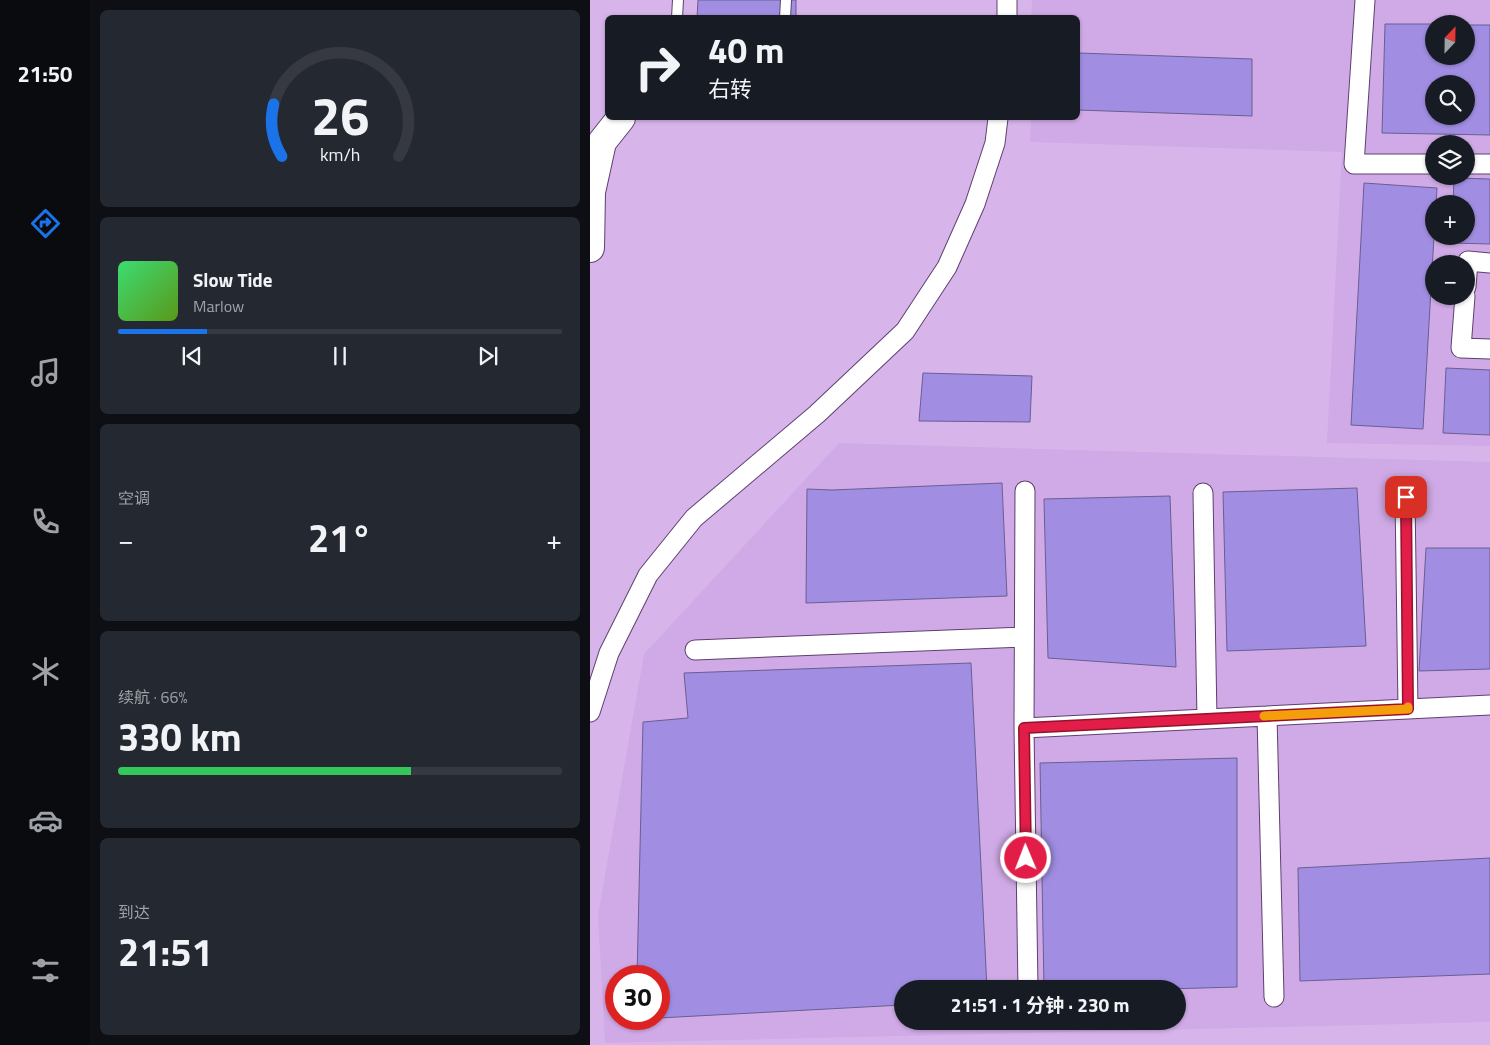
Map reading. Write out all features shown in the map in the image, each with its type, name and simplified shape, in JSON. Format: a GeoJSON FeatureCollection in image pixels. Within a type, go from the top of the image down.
{"type":"FeatureCollection","features":[{"type":"Feature","properties":{"kind":"highway"},"geometry":{"type":"LineString","coordinates":[[590,248],[591,192],[602,142],[619,120]]}},
{"type":"Feature","properties":{"kind":"street"},"geometry":{"type":"LineString","coordinates":[[1007,0],[1007,15]]}},
{"type":"Feature","properties":{"kind":"street"},"geometry":{"type":"LineString","coordinates":[[1365,0],[1354,164],[1425,164]]}},
{"type":"Feature","properties":{"kind":"street"},"geometry":{"type":"LineString","coordinates":[[590,712],[609,654],[648,575],[694,518],[817,414],[906,331],[947,267],[975,204],[995,142],[998,120]]}},
{"type":"Feature","properties":{"kind":"street"},"geometry":{"type":"LineString","coordinates":[[1475,164],[1490,164]]}},
{"type":"Feature","properties":{"kind":"street"},"geometry":{"type":"LineString","coordinates":[[1475,262],[1490,263]]}},
{"type":"Feature","properties":{"kind":"street"},"geometry":{"type":"LineString","coordinates":[[1465,305],[1461,348],[1490,349]]}},
{"type":"Feature","properties":{"kind":"street"},"geometry":{"type":"LineString","coordinates":[[1024,491],[1024,728],[1028,980]]}},
{"type":"Feature","properties":{"kind":"street"},"geometry":{"type":"LineString","coordinates":[[1203,493],[1207,719]]}},
{"type":"Feature","properties":{"kind":"street"},"geometry":{"type":"LineString","coordinates":[[1406,497],[1408,709]]}},
{"type":"Feature","properties":{"kind":"street"},"geometry":{"type":"LineString","coordinates":[[696,650],[1024,637]]}},
{"type":"Feature","properties":{"kind":"street"},"geometry":{"type":"LineString","coordinates":[[1024,728],[1490,705]]}},
{"type":"Feature","properties":{"kind":"street"},"geometry":{"type":"LineString","coordinates":[[1267,716],[1274,997]]}},
{"type":"Feature","properties":{"kind":"lane"},"geometry":{"type":"LineString","coordinates":[[677,15],[678,0]]}},
{"type":"Feature","properties":{"kind":"lane"},"geometry":{"type":"LineString","coordinates":[[785,15],[786,0]]}},
{"type":"Feature","properties":{"kind":"shaded area"},"geometry":{"type":"Polygon","coordinates":[[[1032,0],[1490,0],[1490,446],[1327,443],[1342,152],[1030,142],[1031,120],[1080,120],[1080,15],[1031,15],[1032,0]]]}},
{"type":"Feature","properties":{"kind":"shaded area"},"geometry":{"type":"Polygon","coordinates":[[[839,443],[1490,462],[1490,1022],[1186,1029],[1186,980],[894,980],[894,1030],[1153,1030],[605,1043],[598,915],[644,654],[839,443]]]}},
{"type":"Feature","properties":{"kind":"building"},"geometry":{"type":"Polygon","coordinates":[[[698,0],[796,0],[796,15],[697,15],[698,0]]]}},
{"type":"Feature","properties":{"kind":"building"},"geometry":{"type":"Polygon","coordinates":[[[1385,24],[1425,24],[1425,65],[1475,65],[1475,25],[1490,25],[1490,135],[1382,133],[1385,24]]]}},
{"type":"Feature","properties":{"kind":"building"},"geometry":{"type":"Polygon","coordinates":[[[1080,53],[1252,59],[1252,116],[1080,110],[1080,53]]]}},
{"type":"Feature","properties":{"kind":"building"},"geometry":{"type":"Polygon","coordinates":[[[1475,179],[1490,179],[1490,244],[1475,244],[1475,195],[1453,195],[1454,185],[1475,185],[1475,179]]]}},
{"type":"Feature","properties":{"kind":"building"},"geometry":{"type":"Polygon","coordinates":[[[1364,183],[1437,188],[1437,195],[1425,195],[1425,245],[1433,245],[1433,255],[1425,255],[1425,305],[1430,305],[1423,429],[1351,425],[1364,183]]]}},
{"type":"Feature","properties":{"kind":"building"},"geometry":{"type":"Polygon","coordinates":[[[1446,368],[1490,370],[1490,435],[1443,433],[1446,368]]]}},
{"type":"Feature","properties":{"kind":"building"},"geometry":{"type":"Polygon","coordinates":[[[923,373],[1032,376],[1030,422],[919,421],[923,373]]]}},
{"type":"Feature","properties":{"kind":"building"},"geometry":{"type":"Polygon","coordinates":[[[1002,483],[1007,596],[806,603],[807,489],[832,490],[1002,483]]]}},
{"type":"Feature","properties":{"kind":"building"},"geometry":{"type":"Polygon","coordinates":[[[1357,488],[1366,646],[1227,651],[1223,492],[1357,488]]]}},
{"type":"Feature","properties":{"kind":"building"},"geometry":{"type":"Polygon","coordinates":[[[1170,496],[1176,667],[1048,658],[1044,499],[1170,496]]]}},
{"type":"Feature","properties":{"kind":"building"},"geometry":{"type":"Polygon","coordinates":[[[1426,548],[1490,548],[1490,669],[1419,671],[1426,548]]]}},
{"type":"Feature","properties":{"kind":"building"},"geometry":{"type":"Polygon","coordinates":[[[971,663],[987,980],[894,980],[894,1005],[670,1017],[670,965],[637,965],[643,722],[688,718],[684,673],[971,663]]]}},
{"type":"Feature","properties":{"kind":"building"},"geometry":{"type":"Polygon","coordinates":[[[1237,758],[1237,987],[1186,988],[1186,980],[1044,980],[1040,763],[1237,758]]]}},
{"type":"Feature","properties":{"kind":"building"},"geometry":{"type":"Polygon","coordinates":[[[1490,858],[1490,974],[1300,981],[1298,868],[1490,858]]]}},
{"type":"Feature","properties":{"kind":"slow traffic"},"geometry":{"type":"LineString","coordinates":[[1264,716],[1408,709],[1408,707]]}},
{"type":"Feature","properties":{"kind":"route"},"geometry":{"type":"LineString","coordinates":[[1026,858],[1024,728],[1408,709],[1406,497]]}}]}
